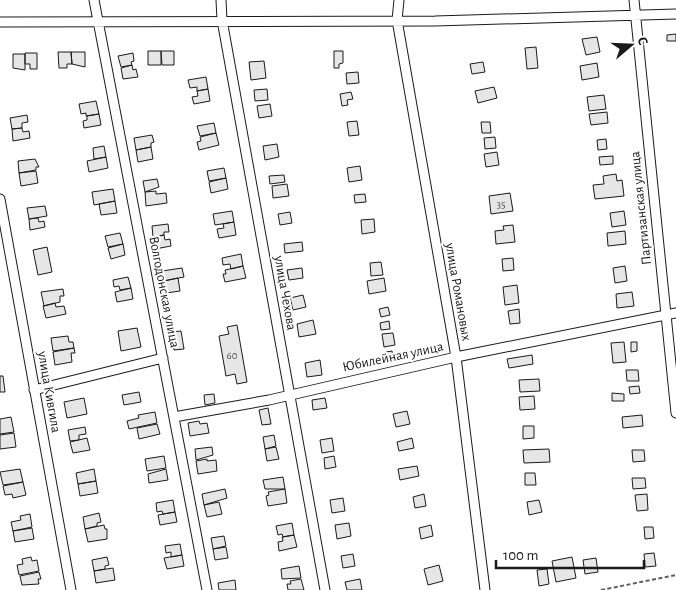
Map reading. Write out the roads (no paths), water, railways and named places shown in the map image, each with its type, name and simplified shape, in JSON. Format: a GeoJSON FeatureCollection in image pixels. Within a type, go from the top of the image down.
{"type":"FeatureCollection","features":[{"type":"Feature","properties":{"kind":"street","name":"Волгодонская улица"},"geometry":{"type":"LineString","coordinates":[[94,0],[207,590]]}},
{"type":"Feature","properties":{"kind":"street","name":"улица Чехова"},"geometry":{"type":"LineString","coordinates":[[221,0],[222,20],[324,590]]}},
{"type":"Feature","properties":{"kind":"street","name":"улица Романовых"},"geometry":{"type":"LineString","coordinates":[[399,0],[397,20],[456,357],[485,590]]}},
{"type":"Feature","properties":{"kind":"street","name":"Партизанская улица"},"geometry":{"type":"LineString","coordinates":[[634,0],[676,413]]}},
{"type":"Feature","properties":{"kind":"street"},"geometry":{"type":"LineString","coordinates":[[0,22],[397,20],[676,14]]}},
{"type":"Feature","properties":{"kind":"street","name":"улица Кивгила"},"geometry":{"type":"LineString","coordinates":[[0,199],[71,590]]}},
{"type":"Feature","properties":{"kind":"street","name":"Юбилейная улица"},"geometry":{"type":"LineString","coordinates":[[174,417],[269,400],[456,357],[676,313]]}},
{"type":"Feature","properties":{"kind":"street"},"geometry":{"type":"LineString","coordinates":[[34,390],[163,358]]}}]}
